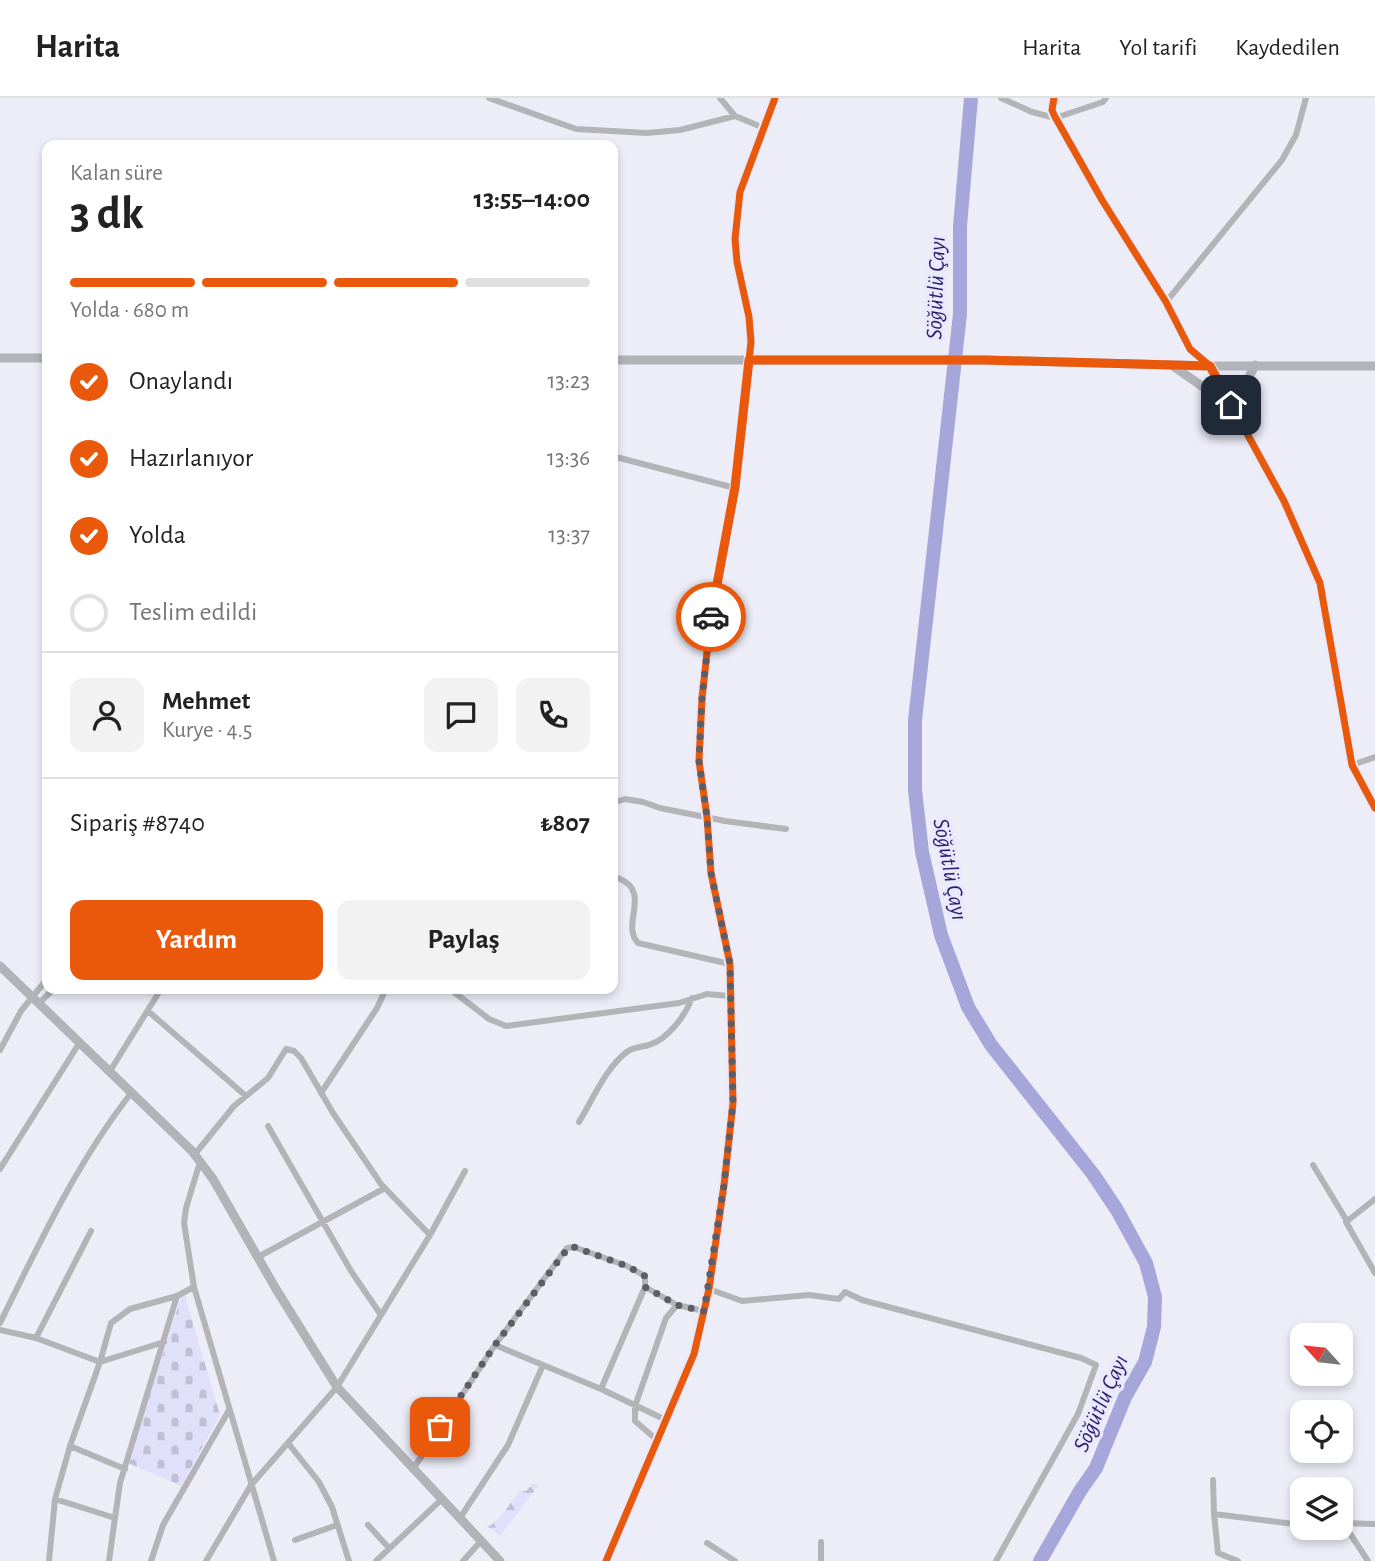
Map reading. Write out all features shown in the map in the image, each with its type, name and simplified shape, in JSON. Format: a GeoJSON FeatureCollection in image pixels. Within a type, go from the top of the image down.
{"type":"FeatureCollection","features":[{"type":"Feature","properties":{"kind":"street"},"geometry":{"type":"LineString","coordinates":[[489,98],[576,129],[658,132],[680,130],[735,116]]}},
{"type":"Feature","properties":{"kind":"street"},"geometry":{"type":"LineString","coordinates":[[720,98],[735,116],[764,128]]}},
{"type":"Feature","properties":{"kind":"street"},"geometry":{"type":"LineString","coordinates":[[606,1561],[694,1354],[709,1289],[733,1103],[730,964],[711,873],[699,761],[702,698],[711,616],[735,488],[751,342],[735,239],[740,192],[775,98]]}},
{"type":"Feature","properties":{"kind":"street"},"geometry":{"type":"LineString","coordinates":[[1001,98],[1032,113],[1055,118],[1103,102],[1106,98]]}},
{"type":"Feature","properties":{"kind":"street"},"geometry":{"type":"LineString","coordinates":[[1054,98],[1052,110],[1055,118],[1102,200],[1166,302],[1190,349],[1210,366],[1284,500],[1320,583],[1352,765],[1375,808]]}},
{"type":"Feature","properties":{"kind":"street"},"geometry":{"type":"LineString","coordinates":[[1166,302],[1282,160],[1296,135],[1306,98]]}},
{"type":"Feature","properties":{"kind":"street"},"geometry":{"type":"LineString","coordinates":[[0,358],[42,358]]}},
{"type":"Feature","properties":{"kind":"street"},"geometry":{"type":"LineString","coordinates":[[618,359],[985,360],[1210,366],[1375,366]]}},
{"type":"Feature","properties":{"kind":"street"},"geometry":{"type":"LineString","coordinates":[[1171,365],[1206,388],[1242,424]]}},
{"type":"Feature","properties":{"kind":"street"},"geometry":{"type":"LineString","coordinates":[[1242,424],[1243,389],[1255,365]]}},
{"type":"Feature","properties":{"kind":"street"},"geometry":{"type":"LineString","coordinates":[[618,458],[735,488]]}},
{"type":"Feature","properties":{"kind":"street"},"geometry":{"type":"LineString","coordinates":[[1352,765],[1375,757]]}},
{"type":"Feature","properties":{"kind":"street"},"geometry":{"type":"LineString","coordinates":[[618,801],[625,799],[707,817],[786,829]]}},
{"type":"Feature","properties":{"kind":"street"},"geometry":{"type":"LineString","coordinates":[[618,878],[634,891],[632,934],[638,943],[730,964]]}},
{"type":"Feature","properties":{"kind":"street"},"geometry":{"type":"LineString","coordinates":[[0,966],[197,1158],[337,1387],[500,1561]]}},
{"type":"Feature","properties":{"kind":"street"},"geometry":{"type":"LineString","coordinates":[[0,1050],[42,989]]}},
{"type":"Feature","properties":{"kind":"street"},"geometry":{"type":"LineString","coordinates":[[36,1000],[46,994]]}},
{"type":"Feature","properties":{"kind":"street"},"geometry":{"type":"LineString","coordinates":[[110,1071],[158,994]]}},
{"type":"Feature","properties":{"kind":"street"},"geometry":{"type":"LineString","coordinates":[[321,1093],[384,994]]}},
{"type":"Feature","properties":{"kind":"street"},"geometry":{"type":"LineString","coordinates":[[456,994],[489,1019],[506,1026],[679,1003],[707,994],[729,996]]}},
{"type":"Feature","properties":{"kind":"street"},"geometry":{"type":"LineString","coordinates":[[579,1122],[613,1067],[627,1052],[659,1040],[674,1026],[692,998]]}},
{"type":"Feature","properties":{"kind":"street"},"geometry":{"type":"LineString","coordinates":[[148,1011],[246,1096]]}},
{"type":"Feature","properties":{"kind":"street"},"geometry":{"type":"LineString","coordinates":[[0,1169],[80,1042]]}},
{"type":"Feature","properties":{"kind":"street"},"geometry":{"type":"LineString","coordinates":[[274,1561],[194,1287],[184,1223],[197,1158],[225,1116],[268,1077],[286,1049],[294,1051],[385,1188],[430,1235]]}},
{"type":"Feature","properties":{"kind":"street"},"geometry":{"type":"LineString","coordinates":[[0,1323],[49,1225],[99,1138],[132,1092]]}},
{"type":"Feature","properties":{"kind":"street"},"geometry":{"type":"LineString","coordinates":[[268,1126],[351,1271],[381,1315]]}},
{"type":"Feature","properties":{"kind":"street"},"geometry":{"type":"LineString","coordinates":[[1313,1166],[1375,1273]]}},
{"type":"Feature","properties":{"kind":"street"},"geometry":{"type":"LineString","coordinates":[[206,1561],[251,1485],[337,1387],[430,1235],[465,1171]]}},
{"type":"Feature","properties":{"kind":"street"},"geometry":{"type":"LineString","coordinates":[[258,1257],[385,1188]]}},
{"type":"Feature","properties":{"kind":"street"},"geometry":{"type":"LineString","coordinates":[[1347,1221],[1375,1199]]}},
{"type":"Feature","properties":{"kind":"street"},"geometry":{"type":"LineString","coordinates":[[36,1338],[91,1231]]}},
{"type":"Feature","properties":{"kind":"street"},"geometry":{"type":"LineString","coordinates":[[413,1469],[495,1345],[568,1248],[574,1247],[627,1266],[645,1276],[645,1287],[601,1389]]}},
{"type":"Feature","properties":{"kind":"street"},"geometry":{"type":"LineString","coordinates":[[49,1561],[55,1499],[111,1323],[130,1309],[177,1296],[194,1287]]}},
{"type":"Feature","properties":{"kind":"street"},"geometry":{"type":"LineString","coordinates":[[645,1287],[677,1305],[704,1311]]}},
{"type":"Feature","properties":{"kind":"street"},"geometry":{"type":"LineString","coordinates":[[709,1289],[742,1301],[809,1295],[839,1299],[845,1292],[862,1300],[1081,1358],[1096,1365],[1078,1414],[996,1561]]}},
{"type":"Feature","properties":{"kind":"street"},"geometry":{"type":"LineString","coordinates":[[109,1561],[120,1483],[177,1296]]}},
{"type":"Feature","properties":{"kind":"street"},"geometry":{"type":"LineString","coordinates":[[657,1440],[635,1421],[635,1406],[666,1318],[677,1305]]}},
{"type":"Feature","properties":{"kind":"street"},"geometry":{"type":"LineString","coordinates":[[0,1330],[36,1338],[100,1362],[164,1342]]}},
{"type":"Feature","properties":{"kind":"street"},"geometry":{"type":"LineString","coordinates":[[495,1345],[601,1389],[666,1420]]}},
{"type":"Feature","properties":{"kind":"street"},"geometry":{"type":"LineString","coordinates":[[460,1518],[508,1445],[543,1365]]}},
{"type":"Feature","properties":{"kind":"street"},"geometry":{"type":"LineString","coordinates":[[151,1561],[163,1525],[229,1410]]}},
{"type":"Feature","properties":{"kind":"street"},"geometry":{"type":"LineString","coordinates":[[288,1443],[319,1482],[349,1561]]}},
{"type":"Feature","properties":{"kind":"street"},"geometry":{"type":"LineString","coordinates":[[70,1446],[125,1469]]}},
{"type":"Feature","properties":{"kind":"street"},"geometry":{"type":"LineString","coordinates":[[1213,1480],[1218,1557],[1238,1561]]}},
{"type":"Feature","properties":{"kind":"street"},"geometry":{"type":"LineString","coordinates":[[55,1499],[115,1518]]}},
{"type":"Feature","properties":{"kind":"street"},"geometry":{"type":"LineString","coordinates":[[376,1561],[442,1499]]}},
{"type":"Feature","properties":{"kind":"street"},"geometry":{"type":"LineString","coordinates":[[1214,1514],[1290,1524]]}},
{"type":"Feature","properties":{"kind":"street"},"geometry":{"type":"LineString","coordinates":[[1353,1523],[1375,1524]]}},
{"type":"Feature","properties":{"kind":"street"},"geometry":{"type":"LineString","coordinates":[[295,1540],[337,1525]]}},
{"type":"Feature","properties":{"kind":"street"},"geometry":{"type":"LineString","coordinates":[[368,1525],[390,1548]]}},
{"type":"Feature","properties":{"kind":"street"},"geometry":{"type":"LineString","coordinates":[[1353,1538],[1368,1561]]}},
{"type":"Feature","properties":{"kind":"street"},"geometry":{"type":"LineString","coordinates":[[463,1561],[481,1541]]}},
{"type":"Feature","properties":{"kind":"street"},"geometry":{"type":"LineString","coordinates":[[821,1542],[821,1561]]}},
{"type":"Feature","properties":{"kind":"street"},"geometry":{"type":"LineString","coordinates":[[707,1543],[735,1561]]}},
{"type":"Feature","properties":{"kind":"green space"},"geometry":{"type":"Polygon","coordinates":[[[182,1295],[185,1296],[220,1415],[181,1486],[128,1463],[182,1295]]]}},
{"type":"Feature","properties":{"kind":"green space"},"geometry":{"type":"Polygon","coordinates":[[[533,1484],[539,1485],[500,1536],[487,1526],[503,1514],[519,1491],[526,1491],[533,1484]]]}},
{"type":"Feature","properties":{"kind":"waterway","name":"Söğütlü Çayı"},"geometry":{"type":"LineString","coordinates":[[971,98],[960,226],[960,314],[915,720],[915,790],[922,852],[941,935],[968,1007],[991,1045],[1093,1174],[1117,1210],[1146,1263],[1155,1297],[1154,1327],[1145,1362],[1125,1397],[1096,1468],[1040,1561]]}},
{"type":"Feature","properties":{"kind":"cycle path"},"geometry":{"type":"LineString","coordinates":[[606,1561],[694,1354],[709,1289],[724,1185],[733,1103],[730,964],[711,873],[699,761],[702,698],[711,616],[735,487],[751,342],[735,239],[740,192],[775,98]]}},
{"type":"Feature","properties":{"kind":"cycle path"},"geometry":{"type":"LineString","coordinates":[[1054,98],[1054,115],[1102,200],[1166,302],[1190,349],[1210,366],[1284,501],[1320,583],[1352,765],[1375,808]]}},
{"type":"Feature","properties":{"kind":"way so far"},"geometry":{"type":"LineString","coordinates":[[440,1427],[495,1345],[568,1248],[574,1247],[627,1266],[645,1276],[645,1287],[677,1305],[704,1311],[724,1185],[733,1103],[730,964],[711,873],[699,761],[702,698],[711,617]]}},
{"type":"Feature","properties":{"kind":"route"},"geometry":{"type":"LineString","coordinates":[[711,617],[735,487],[749,360],[985,360],[1210,366],[1231,405]]}}]}
